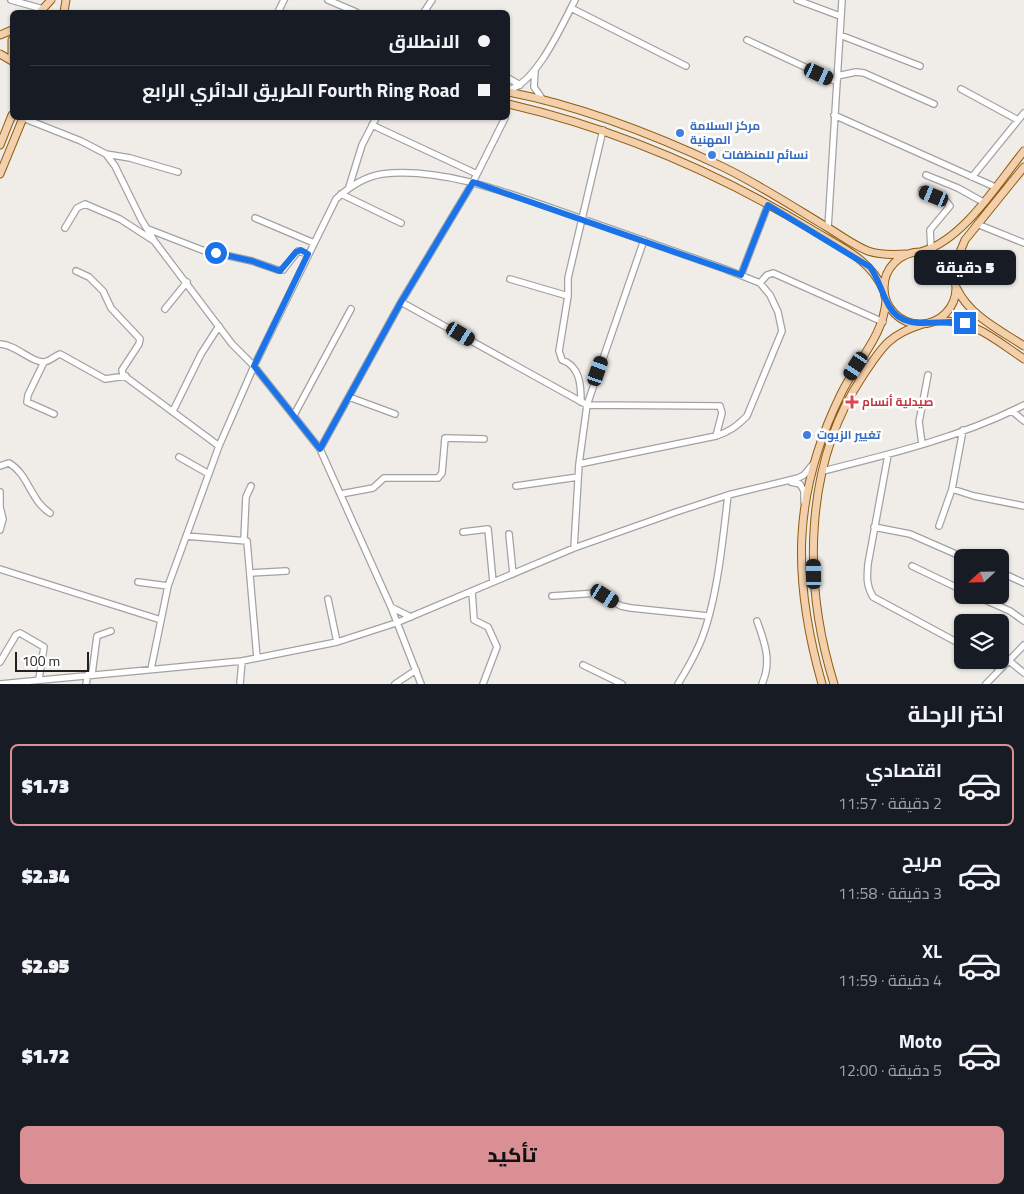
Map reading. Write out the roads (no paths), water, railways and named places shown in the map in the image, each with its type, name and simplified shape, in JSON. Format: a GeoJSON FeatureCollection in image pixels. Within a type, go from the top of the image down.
{"type":"FeatureCollection","features":[{"type":"Feature","properties":{"kind":"main road"},"geometry":{"type":"LineString","coordinates":[[43,10],[51,0]]}},
{"type":"Feature","properties":{"kind":"main road"},"geometry":{"type":"LineString","coordinates":[[510,92],[610,120],[706,160],[768,192],[866,250],[890,255],[932,249],[958,233],[1024,151]]}},
{"type":"Feature","properties":{"kind":"main road"},"geometry":{"type":"LineString","coordinates":[[510,107],[603,130],[675,158],[768,205],[859,258],[870,267],[884,291]]}},
{"type":"Feature","properties":{"kind":"main road"},"geometry":{"type":"LineString","coordinates":[[0,145],[10,119]]}},
{"type":"Feature","properties":{"kind":"main road"},"geometry":{"type":"LineString","coordinates":[[0,174],[22,120]]}},
{"type":"Feature","properties":{"kind":"main road"},"geometry":{"type":"LineString","coordinates":[[935,321],[948,310],[956,295],[955,264],[958,253],[977,224],[1021,176],[1024,167]]}},
{"type":"Feature","properties":{"kind":"main road"},"geometry":{"type":"LineString","coordinates":[[922,251],[931,253],[946,262],[955,278]]}},
{"type":"Feature","properties":{"kind":"main road"},"geometry":{"type":"LineString","coordinates":[[906,254],[891,265],[884,282],[886,300],[889,307],[900,318],[908,322],[923,324]]}},
{"type":"Feature","properties":{"kind":"main road"},"geometry":{"type":"LineString","coordinates":[[956,287],[962,300],[972,310],[1024,346]]}},
{"type":"Feature","properties":{"kind":"main road"},"geometry":{"type":"LineString","coordinates":[[822,684],[810,639],[802,589],[804,503],[812,464],[822,437],[848,380],[883,322],[886,300]]}},
{"type":"Feature","properties":{"kind":"main road"},"geometry":{"type":"LineString","coordinates":[[834,684],[821,635],[814,588],[814,533],[823,471],[844,410],[874,359],[896,334],[923,324],[952,320],[977,327],[1024,359]]}},
{"type":"Feature","properties":{"kind":"street"},"geometry":{"type":"LineString","coordinates":[[11,0],[39,10]]}},
{"type":"Feature","properties":{"kind":"street"},"geometry":{"type":"LineString","coordinates":[[328,0],[351,10]]}},
{"type":"Feature","properties":{"kind":"street"},"geometry":{"type":"LineString","coordinates":[[510,90],[520,85],[536,69],[575,0]]}},
{"type":"Feature","properties":{"kind":"street"},"geometry":{"type":"LineString","coordinates":[[797,0],[840,16]]}},
{"type":"Feature","properties":{"kind":"street"},"geometry":{"type":"LineString","coordinates":[[828,228],[842,0]]}},
{"type":"Feature","properties":{"kind":"street"},"geometry":{"type":"LineString","coordinates":[[571,8],[686,66]]}},
{"type":"Feature","properties":{"kind":"street"},"geometry":{"type":"LineString","coordinates":[[840,35],[920,66]]}},
{"type":"Feature","properties":{"kind":"street"},"geometry":{"type":"LineString","coordinates":[[747,40],[837,79],[856,72],[864,73],[934,104]]}},
{"type":"Feature","properties":{"kind":"street"},"geometry":{"type":"LineString","coordinates":[[536,69],[534,87],[543,100]]}},
{"type":"Feature","properties":{"kind":"street"},"geometry":{"type":"LineString","coordinates":[[510,79],[520,85]]}},
{"type":"Feature","properties":{"kind":"street"},"geometry":{"type":"LineString","coordinates":[[961,89],[1022,117],[972,177]]}},
{"type":"Feature","properties":{"kind":"street"},"geometry":{"type":"LineString","coordinates":[[834,115],[995,187]]}},
{"type":"Feature","properties":{"kind":"street"},"geometry":{"type":"LineString","coordinates":[[28,120],[81,141],[106,154],[130,158],[178,172]]}},
{"type":"Feature","properties":{"kind":"street"},"geometry":{"type":"LineString","coordinates":[[349,187],[359,152],[375,120]]}},
{"type":"Feature","properties":{"kind":"street"},"geometry":{"type":"LineString","coordinates":[[320,449],[401,302],[473,182],[504,120]]}},
{"type":"Feature","properties":{"kind":"street"},"geometry":{"type":"LineString","coordinates":[[372,125],[477,174]]}},
{"type":"Feature","properties":{"kind":"street"},"geometry":{"type":"LineString","coordinates":[[574,548],[584,404],[580,380],[575,368],[571,363],[562,360],[558,351],[568,296],[568,278],[603,130]]}},
{"type":"Feature","properties":{"kind":"street"},"geometry":{"type":"LineString","coordinates":[[106,154],[115,166],[155,242],[232,344],[254,366],[320,449],[391,607],[396,624],[421,684]]}},
{"type":"Feature","properties":{"kind":"street"},"geometry":{"type":"LineString","coordinates":[[151,670],[168,586],[219,446],[254,366],[308,254],[336,199],[349,187],[372,177],[402,173],[473,182],[741,275],[760,283],[770,295],[778,312],[782,331],[747,416],[728,432],[716,436],[579,464]]}},
{"type":"Feature","properties":{"kind":"street"},"geometry":{"type":"LineString","coordinates":[[926,175],[958,188],[983,202]]}},
{"type":"Feature","properties":{"kind":"street"},"geometry":{"type":"LineString","coordinates":[[922,190],[946,201],[950,206],[930,230],[932,249]]}},
{"type":"Feature","properties":{"kind":"street"},"geometry":{"type":"LineString","coordinates":[[341,194],[401,223]]}},
{"type":"Feature","properties":{"kind":"street"},"geometry":{"type":"LineString","coordinates":[[65,228],[77,208],[85,204],[120,219],[155,242]]}},
{"type":"Feature","properties":{"kind":"street"},"geometry":{"type":"LineString","coordinates":[[741,275],[768,205]]}},
{"type":"Feature","properties":{"kind":"street"},"geometry":{"type":"LineString","coordinates":[[255,218],[314,243]]}},
{"type":"Feature","properties":{"kind":"street"},"geometry":{"type":"LineString","coordinates":[[977,224],[1024,244]]}},
{"type":"Feature","properties":{"kind":"street"},"geometry":{"type":"LineString","coordinates":[[148,230],[202,250],[252,261],[280,271],[296,252],[301,250],[308,254]]}},
{"type":"Feature","properties":{"kind":"street"},"geometry":{"type":"LineString","coordinates":[[584,404],[644,240]]}},
{"type":"Feature","properties":{"kind":"street"},"geometry":{"type":"LineString","coordinates":[[76,271],[90,277],[103,291],[111,308],[140,339],[139,344],[122,370],[126,376],[219,446]]}},
{"type":"Feature","properties":{"kind":"street"},"geometry":{"type":"LineString","coordinates":[[760,283],[767,275],[773,273],[883,322]]}},
{"type":"Feature","properties":{"kind":"street"},"geometry":{"type":"LineString","coordinates":[[510,279],[568,296]]}},
{"type":"Feature","properties":{"kind":"street"},"geometry":{"type":"LineString","coordinates":[[165,309],[187,282]]}},
{"type":"Feature","properties":{"kind":"street"},"geometry":{"type":"LineString","coordinates":[[401,302],[584,404],[717,405],[722,408],[722,413],[716,436]]}},
{"type":"Feature","properties":{"kind":"street"},"geometry":{"type":"LineString","coordinates":[[294,415],[352,308]]}},
{"type":"Feature","properties":{"kind":"street"},"geometry":{"type":"LineString","coordinates":[[173,410],[201,354],[219,326]]}},
{"type":"Feature","properties":{"kind":"street"},"geometry":{"type":"LineString","coordinates":[[0,344],[19,349],[44,362]]}},
{"type":"Feature","properties":{"kind":"street"},"geometry":{"type":"LineString","coordinates":[[54,414],[27,402],[28,395],[44,362],[60,354],[105,379],[126,376]]}},
{"type":"Feature","properties":{"kind":"street"},"geometry":{"type":"LineString","coordinates":[[922,444],[919,422],[928,375]]}},
{"type":"Feature","properties":{"kind":"street"},"geometry":{"type":"LineString","coordinates":[[349,397],[396,414]]}},
{"type":"Feature","properties":{"kind":"street"},"geometry":{"type":"LineString","coordinates":[[823,471],[888,455],[922,444],[963,430],[1024,405]]}},
{"type":"Feature","properties":{"kind":"street"},"geometry":{"type":"LineString","coordinates":[[1012,411],[1024,420]]}},
{"type":"Feature","properties":{"kind":"street"},"geometry":{"type":"LineString","coordinates":[[939,526],[952,489],[963,430]]}},
{"type":"Feature","properties":{"kind":"street"},"geometry":{"type":"LineString","coordinates":[[340,494],[373,488],[384,478],[438,478],[442,473],[445,438],[484,439]]}},
{"type":"Feature","properties":{"kind":"street"},"geometry":{"type":"LineString","coordinates":[[888,455],[866,580],[873,597],[954,641]]}},
{"type":"Feature","properties":{"kind":"street"},"geometry":{"type":"LineString","coordinates":[[179,458],[208,474]]}},
{"type":"Feature","properties":{"kind":"street"},"geometry":{"type":"LineString","coordinates":[[0,466],[9,464],[21,472],[37,502],[50,513]]}},
{"type":"Feature","properties":{"kind":"street"},"geometry":{"type":"LineString","coordinates":[[0,684],[30,682],[39,678],[242,661],[337,642],[396,624],[574,548],[728,495],[786,482],[804,475],[812,464]]}},
{"type":"Feature","properties":{"kind":"street"},"geometry":{"type":"LineString","coordinates":[[516,486],[578,477]]}},
{"type":"Feature","properties":{"kind":"street"},"geometry":{"type":"LineString","coordinates":[[786,482],[800,484],[804,491],[804,503]]}},
{"type":"Feature","properties":{"kind":"street"},"geometry":{"type":"LineString","coordinates":[[244,540],[246,497],[251,486]]}},
{"type":"Feature","properties":{"kind":"street"},"geometry":{"type":"LineString","coordinates":[[952,489],[974,496],[1024,506]]}},
{"type":"Feature","properties":{"kind":"street"},"geometry":{"type":"LineString","coordinates":[[0,492],[0,506],[3,519],[0,530]]}},
{"type":"Feature","properties":{"kind":"street"},"geometry":{"type":"LineString","coordinates":[[678,684],[701,642],[708,616],[723,543],[728,495]]}},
{"type":"Feature","properties":{"kind":"street"},"geometry":{"type":"LineString","coordinates":[[874,527],[910,534],[954,553]]}},
{"type":"Feature","properties":{"kind":"street"},"geometry":{"type":"LineString","coordinates":[[463,532],[488,529],[493,582]]}},
{"type":"Feature","properties":{"kind":"street"},"geometry":{"type":"LineString","coordinates":[[509,534],[513,574]]}},
{"type":"Feature","properties":{"kind":"street"},"geometry":{"type":"LineString","coordinates":[[186,536],[244,540],[248,544],[257,658]]}},
{"type":"Feature","properties":{"kind":"street"},"geometry":{"type":"LineString","coordinates":[[912,566],[954,586]]}},
{"type":"Feature","properties":{"kind":"street"},"geometry":{"type":"LineString","coordinates":[[0,569],[161,620]]}},
{"type":"Feature","properties":{"kind":"street"},"geometry":{"type":"LineString","coordinates":[[250,573],[286,571]]}},
{"type":"Feature","properties":{"kind":"street"},"geometry":{"type":"LineString","coordinates":[[1009,576],[1024,583]]}},
{"type":"Feature","properties":{"kind":"street"},"geometry":{"type":"LineString","coordinates":[[138,582],[168,586]]}},
{"type":"Feature","properties":{"kind":"street"},"geometry":{"type":"LineString","coordinates":[[472,591],[474,620],[488,627],[497,646],[483,684]]}},
{"type":"Feature","properties":{"kind":"street"},"geometry":{"type":"LineString","coordinates":[[552,596],[598,592],[621,606],[708,616]]}},
{"type":"Feature","properties":{"kind":"street"},"geometry":{"type":"LineString","coordinates":[[328,599],[337,642]]}},
{"type":"Feature","properties":{"kind":"street"},"geometry":{"type":"LineString","coordinates":[[994,604],[1010,611],[1024,621]]}},
{"type":"Feature","properties":{"kind":"street"},"geometry":{"type":"LineString","coordinates":[[391,607],[412,617]]}},
{"type":"Feature","properties":{"kind":"street"},"geometry":{"type":"LineString","coordinates":[[757,621],[765,642],[768,658],[767,674],[762,684]]}},
{"type":"Feature","properties":{"kind":"street"},"geometry":{"type":"LineString","coordinates":[[86,684],[90,674],[97,636],[111,632]]}},
{"type":"Feature","properties":{"kind":"street"},"geometry":{"type":"LineString","coordinates":[[0,662],[16,635],[20,633],[44,647],[39,678]]}},
{"type":"Feature","properties":{"kind":"street"},"geometry":{"type":"LineString","coordinates":[[1009,659],[1024,644]]}},
{"type":"Feature","properties":{"kind":"street"},"geometry":{"type":"LineString","coordinates":[[240,684],[242,661]]}},
{"type":"Feature","properties":{"kind":"street"},"geometry":{"type":"LineString","coordinates":[[1009,661],[1024,673]]}},
{"type":"Feature","properties":{"kind":"street"},"geometry":{"type":"LineString","coordinates":[[582,665],[622,684]]}},
{"type":"Feature","properties":{"kind":"street"},"geometry":{"type":"LineString","coordinates":[[986,684],[1000,669]]}},
{"type":"Feature","properties":{"kind":"street"},"geometry":{"type":"LineString","coordinates":[[395,684],[416,670]]}},
{"type":"Feature","properties":{"kind":"place","name":"مركز السلامة المهنية"},"geometry":{"type":"Point","coordinates":[680,133]}},
{"type":"Feature","properties":{"kind":"place","name":"نسائم للمنظفات"},"geometry":{"type":"Point","coordinates":[712,155]}},
{"type":"Feature","properties":{"kind":"place","name":"صيدلية أنسام"},"geometry":{"type":"Point","coordinates":[852,402]}},
{"type":"Feature","properties":{"kind":"place","name":"تغيير الزيوت"},"geometry":{"type":"Point","coordinates":[807,435]}}]}
